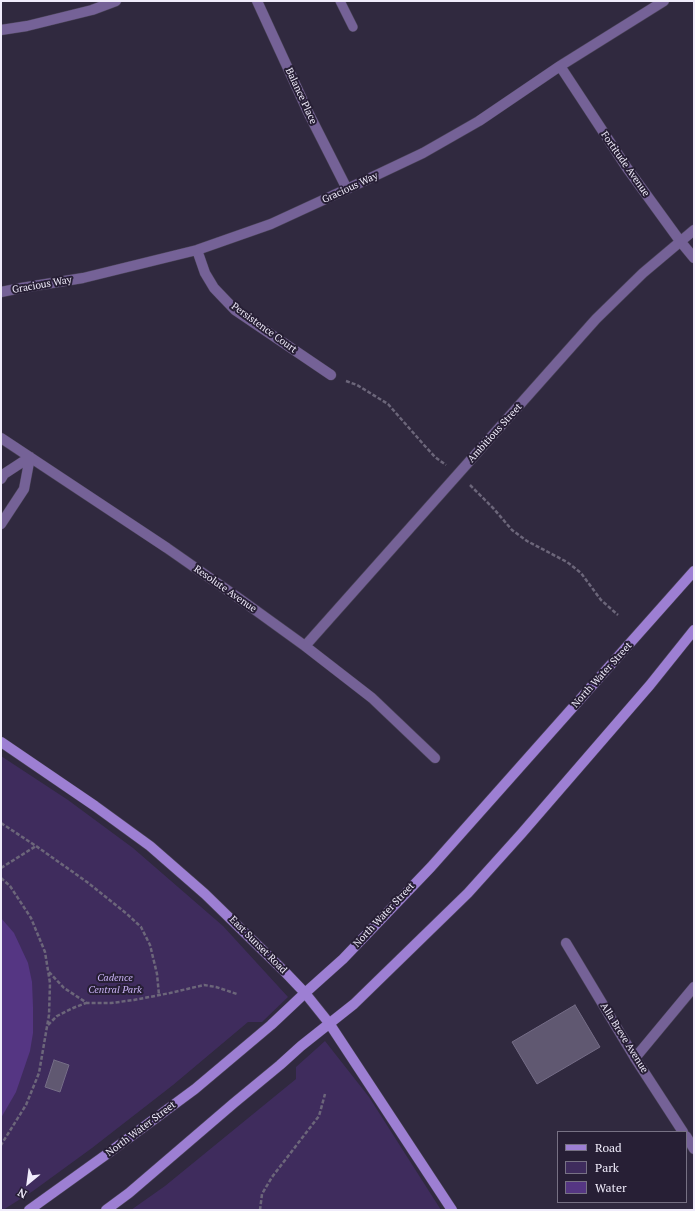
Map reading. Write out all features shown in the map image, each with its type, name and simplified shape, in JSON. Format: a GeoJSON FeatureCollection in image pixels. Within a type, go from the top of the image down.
{"type":"FeatureCollection","features":[{"type":"Feature","properties":{"kind":"main road","name":"North Water Street"},"geometry":{"type":"LineString","coordinates":[[29,1210],[195,1089],[271,1025],[343,959],[431,867],[694,571]]}},
{"type":"Feature","properties":{"kind":"main road"},"geometry":{"type":"LineString","coordinates":[[106,1210],[130,1193],[234,1103],[280,1066],[301,1046],[364,995],[468,893],[645,691],[694,630]]}},
{"type":"Feature","properties":{"kind":"main road","name":"East Sunset Road"},"geometry":{"type":"LineString","coordinates":[[1,742],[95,806],[150,846],[210,899],[280,967],[305,993],[330,1023],[452,1210]]}},
{"type":"Feature","properties":{"kind":"street"},"geometry":{"type":"LineString","coordinates":[[1,30],[49,21],[92,10],[116,1]]}},
{"type":"Feature","properties":{"kind":"street","name":"Balance Place"},"geometry":{"type":"LineString","coordinates":[[258,1],[308,112],[347,190]]}},
{"type":"Feature","properties":{"kind":"street","name":"Gracious Way"},"geometry":{"type":"LineString","coordinates":[[1,292],[83,278],[197,250],[271,224],[347,190],[423,152],[472,124],[560,66],[664,1]]}},
{"type":"Feature","properties":{"kind":"street","name":"Fortitude Avenue"},"geometry":{"type":"LineString","coordinates":[[560,66],[610,142],[680,241],[694,258]]}},
{"type":"Feature","properties":{"kind":"street","name":"Ambitious Street"},"geometry":{"type":"LineString","coordinates":[[305,646],[596,319],[643,273],[694,230]]}},
{"type":"Feature","properties":{"kind":"street","name":"Persistence Court"},"geometry":{"type":"LineString","coordinates":[[197,250],[205,273],[214,288],[235,310],[331,374]]}},
{"type":"Feature","properties":{"kind":"street","name":"Resolute Avenue"},"geometry":{"type":"LineString","coordinates":[[1,438],[240,599],[305,646],[372,698],[435,758]]}},
{"type":"Feature","properties":{"kind":"street"},"geometry":{"type":"LineString","coordinates":[[1,479],[4,474],[30,457]]}},
{"type":"Feature","properties":{"kind":"street"},"geometry":{"type":"LineString","coordinates":[[1,524],[24,488],[30,457]]}},
{"type":"Feature","properties":{"kind":"street","name":"Alla Breve Avenue"},"geometry":{"type":"LineString","coordinates":[[566,944],[682,1131]]}},
{"type":"Feature","properties":{"kind":"street"},"geometry":{"type":"LineString","coordinates":[[636,1058],[694,987]]}},
{"type":"Feature","properties":{"kind":"street"},"geometry":{"type":"LineString","coordinates":[[687,1138],[694,1149]]}},
{"type":"Feature","properties":{"kind":"lane"},"geometry":{"type":"LineString","coordinates":[[340,1],[353,28]]}},
{"type":"Feature","properties":{"kind":"path"},"geometry":{"type":"LineString","coordinates":[[331,374],[357,385],[388,404],[435,456],[477,490],[512,530],[526,541],[567,562],[581,573],[601,600],[618,615]]}},
{"type":"Feature","properties":{"kind":"path"},"geometry":{"type":"LineString","coordinates":[[1,823],[87,882],[141,927],[150,945],[157,974],[159,995]]}},
{"type":"Feature","properties":{"kind":"path"},"geometry":{"type":"LineString","coordinates":[[1,868],[36,846]]}},
{"type":"Feature","properties":{"kind":"path"},"geometry":{"type":"LineString","coordinates":[[1,878],[10,886],[31,918],[45,952],[50,982],[49,1015],[39,1073],[26,1105],[1,1145]]}},
{"type":"Feature","properties":{"kind":"path"},"geometry":{"type":"LineString","coordinates":[[49,972],[64,988],[87,1003]]}},
{"type":"Feature","properties":{"kind":"path"},"geometry":{"type":"LineString","coordinates":[[47,1026],[57,1016],[87,1003],[111,1003],[134,1000],[204,985],[216,987],[237,994]]}},
{"type":"Feature","properties":{"kind":"path"},"geometry":{"type":"LineString","coordinates":[[260,1210],[262,1194],[272,1178],[319,1116],[325,1094]]}},
{"type":"Feature","properties":{"kind":"green space","name":"Cadence Central Park"},"geometry":{"type":"Polygon","coordinates":[[[1,756],[68,800],[133,848],[223,926],[288,997],[262,1022],[248,1022],[173,1085],[92,1148],[33,1191],[3,1210],[1,1210],[1,756]]]}},
{"type":"Feature","properties":{"kind":"green space"},"geometry":{"type":"Polygon","coordinates":[[[325,1041],[369,1097],[441,1210],[131,1210],[165,1186],[296,1079],[296,1067],[325,1041]]]}},
{"type":"Feature","properties":{"kind":"water"},"geometry":{"type":"Polygon","coordinates":[[[1,918],[14,933],[28,963],[32,982],[33,1033],[30,1051],[16,1092],[1,1118],[1,918]]]}},
{"type":"Feature","properties":{"kind":"building"},"geometry":{"type":"Polygon","coordinates":[[[575,1005],[600,1047],[537,1084],[512,1042],[575,1005]]]}},
{"type":"Feature","properties":{"kind":"building"},"geometry":{"type":"Polygon","coordinates":[[[54,1060],[69,1065],[60,1092],[45,1087],[54,1060]]]}}]}
